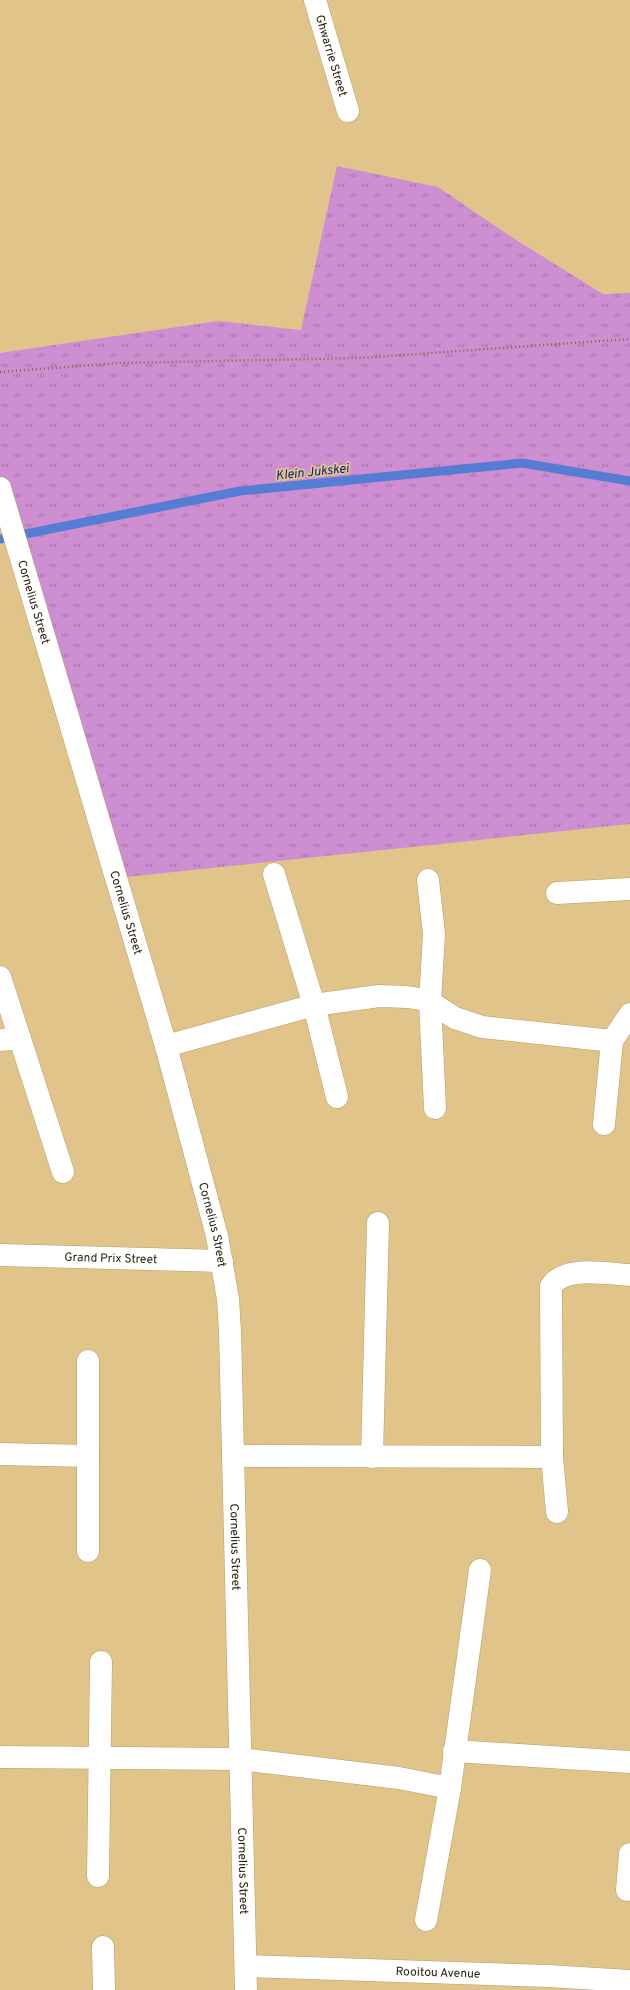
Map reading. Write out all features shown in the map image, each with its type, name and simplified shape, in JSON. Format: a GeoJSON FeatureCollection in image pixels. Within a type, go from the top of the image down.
{"type":"FeatureCollection","features":[{"type":"Feature","properties":{"kind":"street","name":"Ghwarrie Street"},"geometry":{"type":"LineString","coordinates":[[316,0],[348,111]]}},
{"type":"Feature","properties":{"kind":"street","name":"Cornelius Street"},"geometry":{"type":"LineString","coordinates":[[1,491],[23,570],[166,1046],[222,1261],[230,1331],[246,1990]]}},
{"type":"Feature","properties":{"kind":"street"},"geometry":{"type":"LineString","coordinates":[[274,874],[314,1005],[337,1097]]}},
{"type":"Feature","properties":{"kind":"street"},"geometry":{"type":"LineString","coordinates":[[428,880],[434,940],[430,1002],[435,1108]]}},
{"type":"Feature","properties":{"kind":"street"},"geometry":{"type":"LineString","coordinates":[[557,893],[630,889]]}},
{"type":"Feature","properties":{"kind":"street"},"geometry":{"type":"LineString","coordinates":[[0,977],[10,1039],[63,1172]]}},
{"type":"Feature","properties":{"kind":"street"},"geometry":{"type":"LineString","coordinates":[[166,1046],[314,1005],[379,996],[407,997],[430,1002],[455,1018],[482,1027],[612,1041]]}},
{"type":"Feature","properties":{"kind":"street"},"geometry":{"type":"LineString","coordinates":[[604,1124],[612,1041],[630,1014]]}},
{"type":"Feature","properties":{"kind":"street"},"geometry":{"type":"LineString","coordinates":[[372,1457],[378,1223]]}},
{"type":"Feature","properties":{"kind":"street","name":"Grand Prix Street"},"geometry":{"type":"LineString","coordinates":[[0,1255],[222,1261]]}},
{"type":"Feature","properties":{"kind":"street"},"geometry":{"type":"LineString","coordinates":[[557,1512],[552,1457],[551,1286],[554,1282],[564,1276],[577,1272],[630,1275]]}},
{"type":"Feature","properties":{"kind":"street"},"geometry":{"type":"LineString","coordinates":[[88,1361],[88,1552]]}},
{"type":"Feature","properties":{"kind":"street"},"geometry":{"type":"LineString","coordinates":[[0,1454],[88,1456]]}},
{"type":"Feature","properties":{"kind":"street"},"geometry":{"type":"LineString","coordinates":[[233,1456],[552,1457]]}},
{"type":"Feature","properties":{"kind":"street"},"geometry":{"type":"LineString","coordinates":[[426,1920],[450,1788],[454,1750],[480,1570]]}},
{"type":"Feature","properties":{"kind":"street"},"geometry":{"type":"LineString","coordinates":[[98,1876],[101,1662]]}},
{"type":"Feature","properties":{"kind":"street"},"geometry":{"type":"LineString","coordinates":[[454,1750],[630,1762]]}},
{"type":"Feature","properties":{"kind":"street"},"geometry":{"type":"LineString","coordinates":[[0,1757],[240,1759],[399,1778],[450,1788]]}},
{"type":"Feature","properties":{"kind":"street"},"geometry":{"type":"LineString","coordinates":[[627,1890],[630,1854]]}},
{"type":"Feature","properties":{"kind":"street"},"geometry":{"type":"LineString","coordinates":[[103,1947],[104,1990]]}},
{"type":"Feature","properties":{"kind":"street","name":"Rooitou Avenue"},"geometry":{"type":"LineString","coordinates":[[246,1966],[550,1983],[630,1981]]}},
{"type":"Feature","properties":{"kind":"path"},"geometry":{"type":"LineString","coordinates":[[0,372],[120,363],[361,358],[630,339]]}},
{"type":"Feature","properties":{"kind":"green space"},"geometry":{"type":"Polygon","coordinates":[[[337,166],[438,187],[516,240],[603,294],[630,293],[630,824],[117,878],[0,485],[0,353],[218,321],[301,330],[337,166]]]}},
{"type":"Feature","properties":{"kind":"waterway","name":"Klein Jukskei"},"geometry":{"type":"LineString","coordinates":[[0,539],[240,491],[522,463],[630,481]]}}]}
